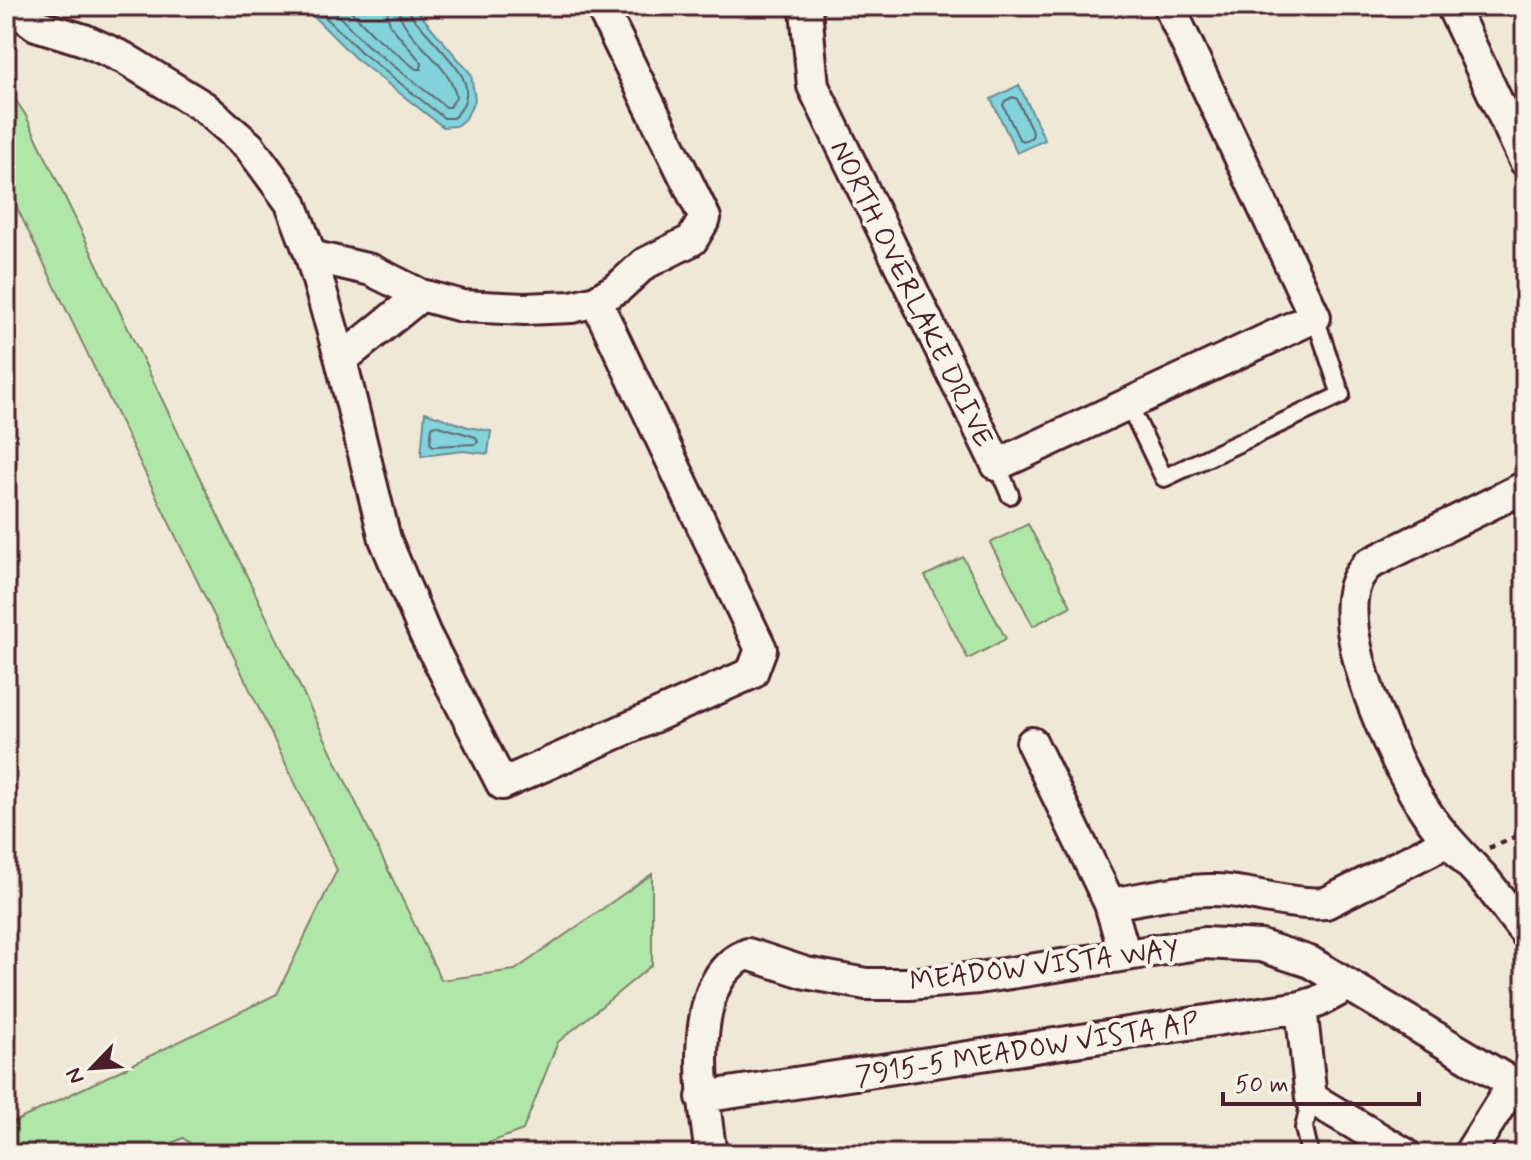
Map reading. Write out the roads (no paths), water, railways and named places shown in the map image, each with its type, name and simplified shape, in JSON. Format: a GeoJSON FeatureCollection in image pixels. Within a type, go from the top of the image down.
{"type":"FeatureCollection","features":[{"type":"Feature","properties":{"kind":"street"},"geometry":{"type":"LineString","coordinates":[[10,6],[36,25],[84,40],[164,80],[223,122],[265,165],[291,203],[311,256],[341,360],[385,539],[425,634],[502,784],[752,673],[761,649],[596,301]]}},
{"type":"Feature","properties":{"kind":"street"},"geometry":{"type":"LineString","coordinates":[[311,256],[371,270],[421,295],[462,306],[487,309],[572,307],[596,301],[619,287],[644,264],[692,240],[705,218],[601,6]]}},
{"type":"Feature","properties":{"kind":"street","name":"NORTH OVERLAKE DRIVE"},"geometry":{"type":"LineString","coordinates":[[803,6],[806,9],[813,86],[997,465],[1315,317]]}},
{"type":"Feature","properties":{"kind":"street"},"geometry":{"type":"LineString","coordinates":[[1169,6],[1315,317]]}},
{"type":"Feature","properties":{"kind":"street"},"geometry":{"type":"LineString","coordinates":[[1459,8],[1525,161]]}},
{"type":"Feature","properties":{"kind":"street"},"geometry":{"type":"LineString","coordinates":[[341,360],[421,295]]}},
{"type":"Feature","properties":{"kind":"street"},"geometry":{"type":"LineString","coordinates":[[1525,487],[1367,565],[1356,581],[1352,606],[1356,645],[1379,724],[1422,806],[1525,932]]}},
{"type":"Feature","properties":{"kind":"street"},"geometry":{"type":"LineString","coordinates":[[1032,743],[1110,904],[1125,955]]}},
{"type":"Feature","properties":{"kind":"street"},"geometry":{"type":"LineString","coordinates":[[1110,904],[1213,890],[1240,892],[1303,905],[1326,903],[1458,850]]}},
{"type":"Feature","properties":{"kind":"street","name":"MEADOW VISTA WAY"},"geometry":{"type":"LineString","coordinates":[[711,1154],[702,1097],[703,1033],[716,979],[726,966],[748,954],[806,973],[866,984],[909,984],[978,978],[1204,943],[1261,946],[1310,962],[1519,1088]]}},
{"type":"Feature","properties":{"kind":"street","name":"7915-5 MEADOW VISTA AP"},"geometry":{"type":"LineString","coordinates":[[702,1097],[1301,1007],[1347,986]]}},
{"type":"Feature","properties":{"kind":"street"},"geometry":{"type":"LineString","coordinates":[[1301,1007],[1311,1098],[1392,1151]]}},
{"type":"Feature","properties":{"kind":"street"},"geometry":{"type":"LineString","coordinates":[[1469,1154],[1519,1088]]}},
{"type":"Feature","properties":{"kind":"lane"},"geometry":{"type":"LineString","coordinates":[[1129,405],[1164,478],[1341,395],[1315,317]]}},
{"type":"Feature","properties":{"kind":"lane"},"geometry":{"type":"LineString","coordinates":[[997,465],[1010,495]]}},
{"type":"Feature","properties":{"kind":"lane"},"geometry":{"type":"LineString","coordinates":[[1310,1154],[1304,1128],[1311,1098]]}},
{"type":"Feature","properties":{"kind":"water"},"geometry":{"type":"Polygon","coordinates":[[[303,6],[413,6],[471,74],[475,100],[466,118],[456,126],[443,127],[355,58],[303,6]]]}},
{"type":"Feature","properties":{"kind":"water"},"geometry":{"type":"Polygon","coordinates":[[[1019,85],[1045,140],[1017,153],[991,99],[1019,85]]]}},
{"type":"Feature","properties":{"kind":"water"},"geometry":{"type":"Polygon","coordinates":[[[425,412],[468,427],[491,431],[488,454],[463,451],[421,456],[425,412]]]}}]}
